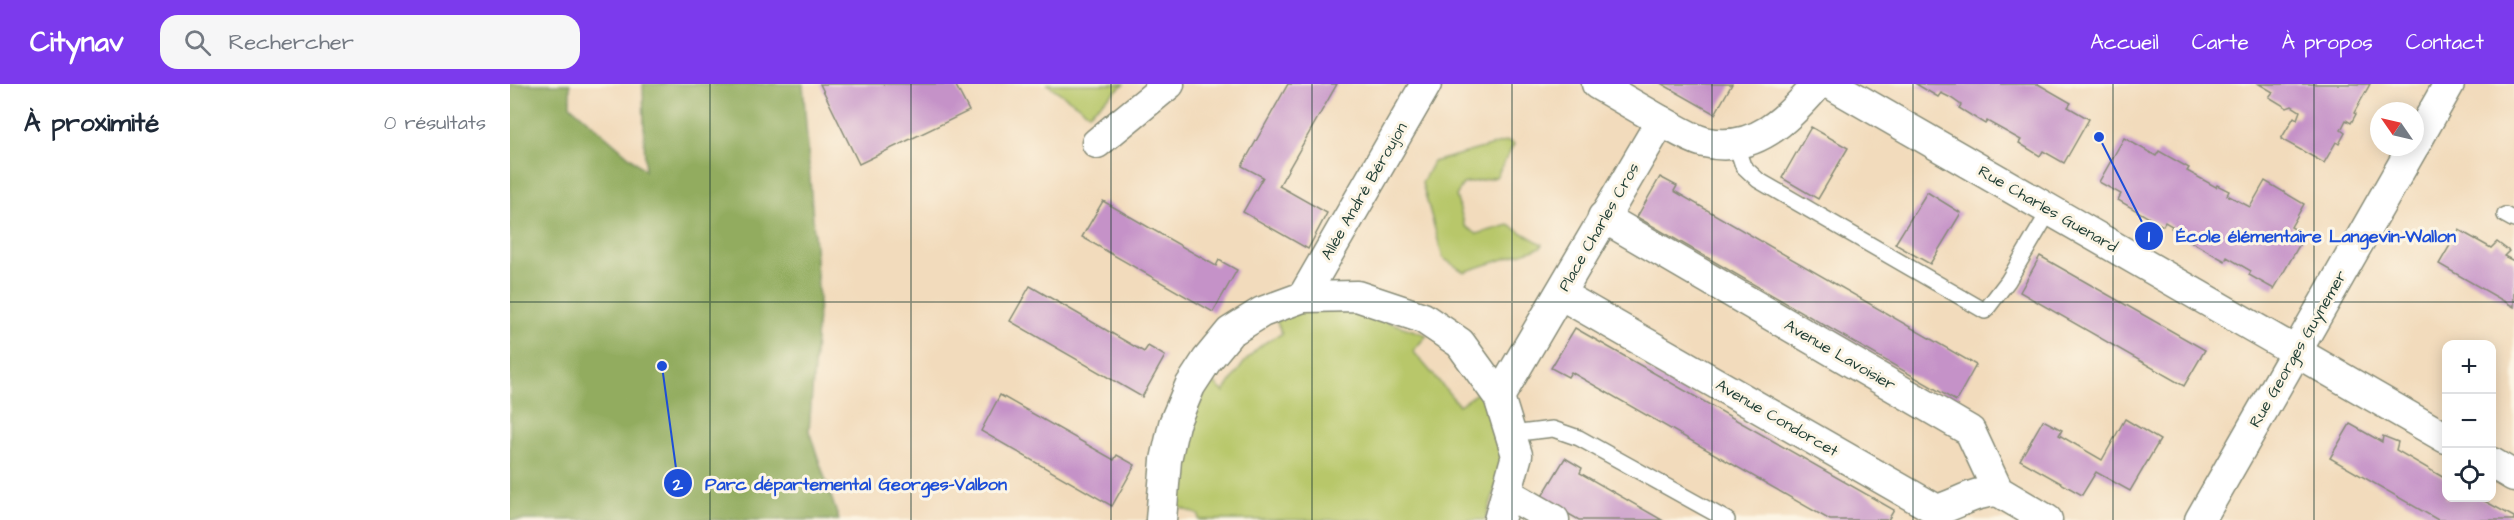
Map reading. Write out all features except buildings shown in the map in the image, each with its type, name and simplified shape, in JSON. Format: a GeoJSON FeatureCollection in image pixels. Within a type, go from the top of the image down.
{"type":"FeatureCollection","features":[{"type":"Feature","properties":{"kind":"street"},"geometry":{"type":"LineString","coordinates":[[1096,143],[1169,84]]}},
{"type":"Feature","properties":{"kind":"street","name":"Allée André Béroujon"},"geometry":{"type":"LineString","coordinates":[[1303,297],[1426,84]]}},
{"type":"Feature","properties":{"kind":"street"},"geometry":{"type":"LineString","coordinates":[[1597,84],[1702,142],[1736,145],[1779,126],[1818,84]]}},
{"type":"Feature","properties":{"kind":"street","name":"Rue Charles Guenard"},"geometry":{"type":"LineString","coordinates":[[1831,84],[2442,436]]}},
{"type":"Feature","properties":{"kind":"street","name":"Rue Georges Guynemer"},"geometry":{"type":"LineString","coordinates":[[2424,128],[2449,84]]}},
{"type":"Feature","properties":{"kind":"street","name":"Place Charles Cros"},"geometry":{"type":"LineString","coordinates":[[1499,397],[1661,121]]}},
{"type":"Feature","properties":{"kind":"street","name":"Rue Georges Guynemer"},"geometry":{"type":"LineString","coordinates":[[2200,520],[2408,156]]}},
{"type":"Feature","properties":{"kind":"street","name":"Avenue Lavoisier"},"geometry":{"type":"LineString","coordinates":[[1603,217],[1970,431],[1998,491]]}},
{"type":"Feature","properties":{"kind":"street","name":"Avenue Condorcet"},"geometry":{"type":"LineString","coordinates":[[1560,294],[1937,510],[1980,492],[1998,491]]}},
{"type":"Feature","properties":{"kind":"street"},"geometry":{"type":"LineString","coordinates":[[1161,520],[1166,460],[1174,424],[1190,386],[1207,360],[1230,332],[1262,312],[1303,297],[1358,296],[1423,318],[1460,343],[1499,397],[1517,455],[1503,507],[1554,520]]}},
{"type":"Feature","properties":{"kind":"street"},"geometry":{"type":"LineString","coordinates":[[2496,465],[2514,476]]}},
{"type":"Feature","properties":{"kind":"street"},"geometry":{"type":"LineString","coordinates":[[1998,491],[2047,520]]}},
{"type":"Feature","properties":{"kind":"lane"},"geometry":{"type":"LineString","coordinates":[[1736,145],[1743,166],[1758,180],[1985,311],[2008,281],[2050,210]]}},
{"type":"Feature","properties":{"kind":"lane"},"geometry":{"type":"LineString","coordinates":[[1510,434],[1553,429],[1579,438],[1727,520]]}},
{"type":"Feature","properties":{"kind":"green space"},"geometry":{"type":"Polygon","coordinates":[[[510,84],[570,84],[570,105],[645,170],[643,84],[803,84],[819,302],[809,431],[839,520],[510,520],[510,84]]]}},
{"type":"Feature","properties":{"kind":"green space"},"geometry":{"type":"Polygon","coordinates":[[[1047,84],[1124,84],[1089,113],[1047,84]]]}},
{"type":"Feature","properties":{"kind":"green space"},"geometry":{"type":"Polygon","coordinates":[[[1508,141],[1514,144],[1496,177],[1463,184],[1456,196],[1465,226],[1477,234],[1509,225],[1542,244],[1541,247],[1464,272],[1443,258],[1422,183],[1433,162],[1508,141]]]}},
{"type":"Feature","properties":{"kind":"green space"},"geometry":{"type":"Polygon","coordinates":[[[1353,310],[1427,335],[1413,351],[1459,405],[1483,389],[1502,446],[1500,475],[1485,520],[1199,520],[1199,515],[1171,504],[1175,451],[1208,378],[1224,392],[1242,365],[1256,350],[1272,338],[1282,334],[1276,320],[1295,311],[1353,310]]]}},
{"type":"Feature","properties":{"kind":"place","name":"École élémentaire Langevin-Wallon"},"geometry":{"type":"Point","coordinates":[2099,137]}},
{"type":"Feature","properties":{"kind":"place","name":"Parc départemental Georges-Valbon"},"geometry":{"type":"Point","coordinates":[662,366]}}]}
